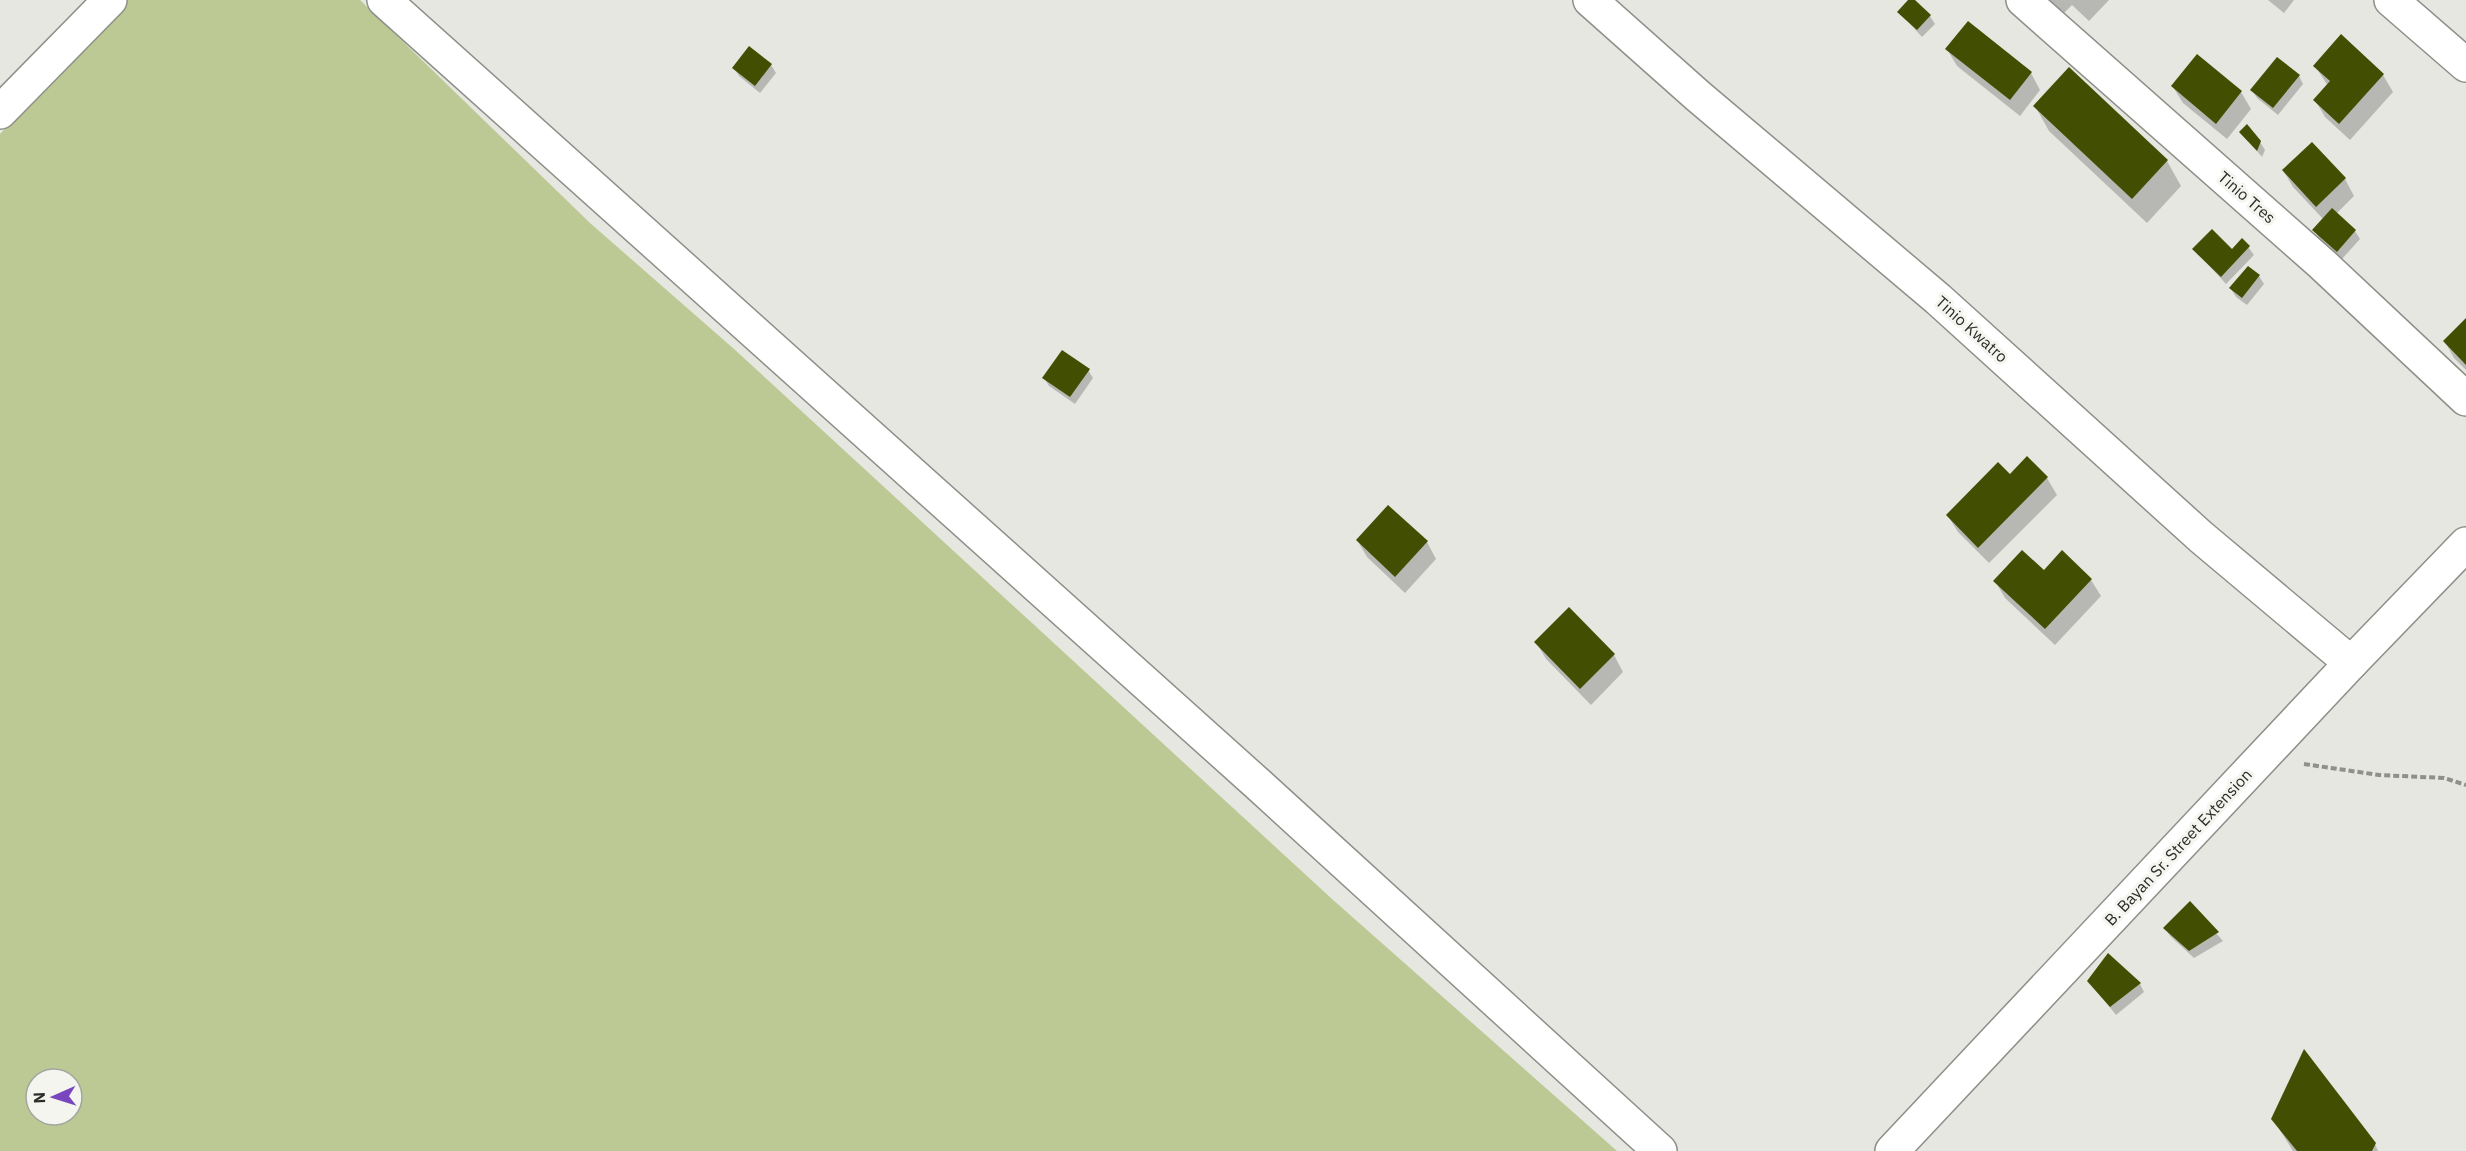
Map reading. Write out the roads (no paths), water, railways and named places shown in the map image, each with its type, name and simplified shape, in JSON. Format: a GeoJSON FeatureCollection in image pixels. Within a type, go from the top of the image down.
{"type":"FeatureCollection","features":[{"type":"Feature","properties":{"kind":"street"},"geometry":{"type":"LineString","coordinates":[[0,112],[110,0]]}},
{"type":"Feature","properties":{"kind":"street"},"geometry":{"type":"LineString","coordinates":[[384,0],[1250,777],[1660,1151]]}},
{"type":"Feature","properties":{"kind":"street","name":"Tinio Kwatro"},"geometry":{"type":"LineString","coordinates":[[1590,0],[1698,96],[1938,299],[2201,537],[2351,663]]}},
{"type":"Feature","properties":{"kind":"street","name":"Tinio Tres"},"geometry":{"type":"LineString","coordinates":[[2023,0],[2322,264],[2466,399]]}},
{"type":"Feature","properties":{"kind":"street"},"geometry":{"type":"LineString","coordinates":[[2391,0],[2466,65]]}},
{"type":"Feature","properties":{"kind":"street","name":"B. Bayan Sr. Street Extension"},"geometry":{"type":"LineString","coordinates":[[1892,1151],[2263,756],[2466,544]]}}]}
